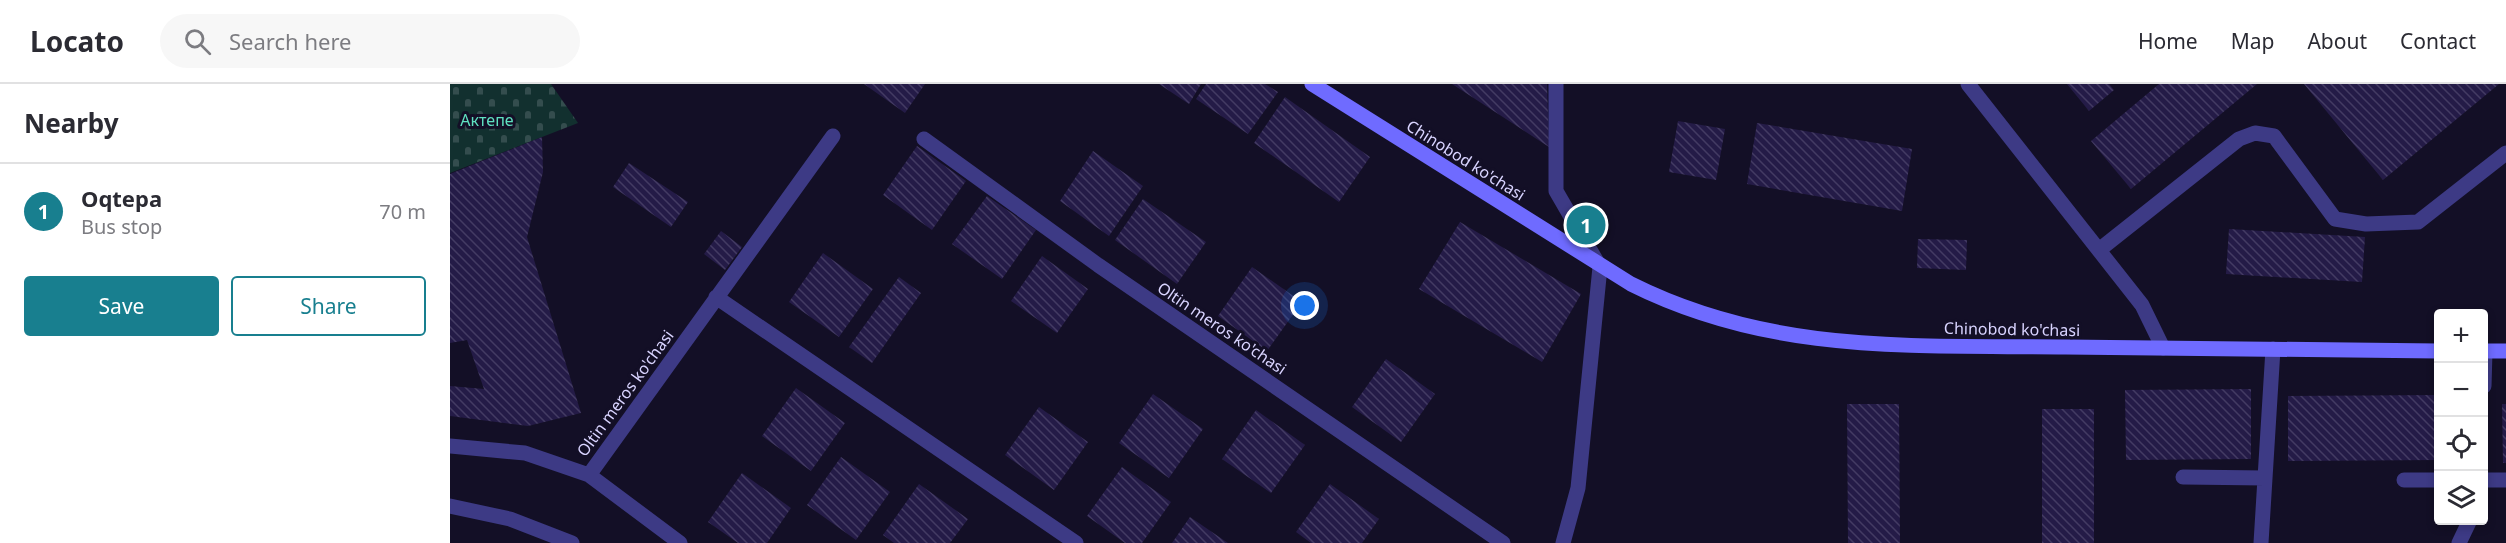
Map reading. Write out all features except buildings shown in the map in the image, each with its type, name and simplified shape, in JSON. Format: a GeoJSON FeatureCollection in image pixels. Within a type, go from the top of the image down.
{"type":"FeatureCollection","features":[{"type":"Feature","properties":{"kind":"street","name":"Chinobod ko'chasi"},"geometry":{"type":"LineString","coordinates":[[1312,84],[1599,267],[1688,310],[1744,327],[1794,337],[1868,345],[2434,351]]}},
{"type":"Feature","properties":{"kind":"street"},"geometry":{"type":"LineString","coordinates":[[1556,84],[1556,191],[1599,267],[1578,488],[1563,543]]}},
{"type":"Feature","properties":{"kind":"street"},"geometry":{"type":"LineString","coordinates":[[1968,84],[2142,305],[2163,348]]}},
{"type":"Feature","properties":{"kind":"street"},"geometry":{"type":"LineString","coordinates":[[2099,250],[2239,139],[2255,133],[2274,136],[2335,219],[2366,224],[2418,222],[2506,153]]}},
{"type":"Feature","properties":{"kind":"street","name":"Oltin meros ko'chasi"},"geometry":{"type":"LineString","coordinates":[[680,543],[589,475],[833,136]]}},
{"type":"Feature","properties":{"kind":"street","name":"Oltin meros ko'chasi"},"geometry":{"type":"LineString","coordinates":[[924,139],[1098,265],[1503,543]]}},
{"type":"Feature","properties":{"kind":"street"},"geometry":{"type":"LineString","coordinates":[[716,297],[1076,543]]}},
{"type":"Feature","properties":{"kind":"street"},"geometry":{"type":"LineString","coordinates":[[2261,543],[2273,349]]}},
{"type":"Feature","properties":{"kind":"street"},"geometry":{"type":"LineString","coordinates":[[2488,351],[2506,351]]}},
{"type":"Feature","properties":{"kind":"street"},"geometry":{"type":"LineString","coordinates":[[450,446],[525,453],[589,475]]}},
{"type":"Feature","properties":{"kind":"street"},"geometry":{"type":"LineString","coordinates":[[2183,477],[2265,478]]}},
{"type":"Feature","properties":{"kind":"street"},"geometry":{"type":"LineString","coordinates":[[2404,480],[2434,480]]}},
{"type":"Feature","properties":{"kind":"street"},"geometry":{"type":"LineString","coordinates":[[2488,480],[2506,480]]}},
{"type":"Feature","properties":{"kind":"street"},"geometry":{"type":"LineString","coordinates":[[450,506],[510,519],[572,543]]}},
{"type":"Feature","properties":{"kind":"street"},"geometry":{"type":"LineString","coordinates":[[2459,543],[2468,525]]}},
{"type":"Feature","properties":{"kind":"green space","name":"Актепе"},"geometry":{"type":"Polygon","coordinates":[[[450,84],[551,84],[578,123],[450,173],[450,84]]]}},
{"type":"Feature","properties":{"kind":"place","name":"Oqtepa"},"geometry":{"type":"Point","coordinates":[1586,225]}}]}
